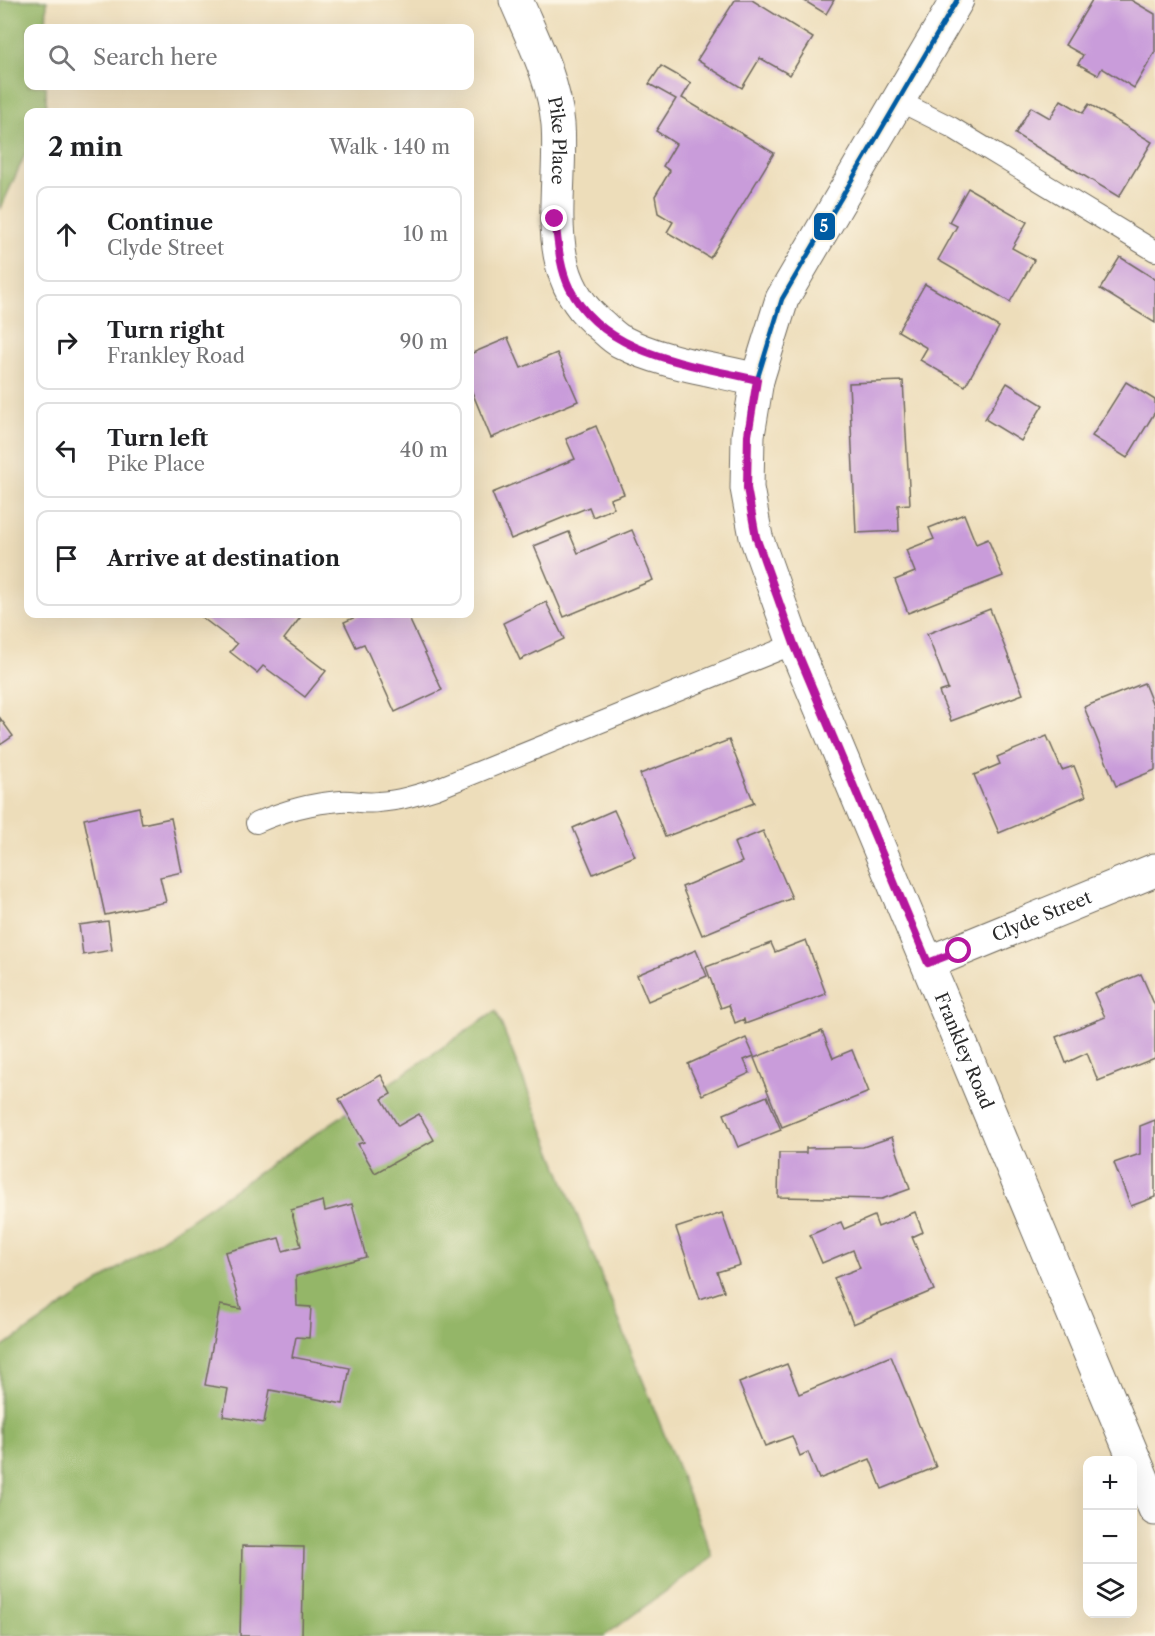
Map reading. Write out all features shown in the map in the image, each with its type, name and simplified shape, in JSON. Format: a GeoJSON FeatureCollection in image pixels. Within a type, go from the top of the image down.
{"type":"FeatureCollection","features":[{"type":"Feature","properties":{"kind":"street","name":"Pike Place"},"geometry":{"type":"LineString","coordinates":[[516,0],[549,80],[558,124],[555,219],[559,254],[569,286],[588,314],[620,342],[669,359],[757,380]]}},
{"type":"Feature","properties":{"kind":"street","name":"Frankley Road"},"geometry":{"type":"LineString","coordinates":[[957,0],[782,299],[757,380],[748,435],[747,488],[756,537],[794,644],[1155,1509]]}},
{"type":"Feature","properties":{"kind":"street","name":"Clyde Street"},"geometry":{"type":"LineString","coordinates":[[928,963],[1155,870]]}},
{"type":"Feature","properties":{"kind":"lane"},"geometry":{"type":"LineString","coordinates":[[897,100],[951,127],[1155,251]]}},
{"type":"Feature","properties":{"kind":"lane"},"geometry":{"type":"LineString","coordinates":[[256,823],[282,812],[309,805],[342,801],[375,803],[406,798],[436,789],[794,644]]}},
{"type":"Feature","properties":{"kind":"green space"},"geometry":{"type":"Polygon","coordinates":[[[0,0],[47,0],[46,24],[24,24],[24,90],[46,90],[46,108],[24,108],[24,157],[0,210],[0,0]]]}},
{"type":"Feature","properties":{"kind":"green space"},"geometry":{"type":"Polygon","coordinates":[[[496,1011],[713,1557],[604,1636],[0,1636],[0,1349],[496,1011]]]}},
{"type":"Feature","properties":{"kind":"building"},"geometry":{"type":"Polygon","coordinates":[[[735,0],[752,0],[813,38],[790,75],[760,58],[742,88],[697,60],[735,0]]]}},
{"type":"Feature","properties":{"kind":"building"},"geometry":{"type":"Polygon","coordinates":[[[803,0],[834,0],[826,14],[803,0]]]}},
{"type":"Feature","properties":{"kind":"building"},"geometry":{"type":"Polygon","coordinates":[[[1092,0],[1131,0],[1155,14],[1155,52],[1134,88],[1102,68],[1098,75],[1078,64],[1083,55],[1065,45],[1092,0]]]}},
{"type":"Feature","properties":{"kind":"building"},"geometry":{"type":"Polygon","coordinates":[[[661,66],[691,83],[682,98],[774,153],[710,258],[667,232],[673,222],[658,213],[655,196],[670,171],[663,166],[676,144],[656,131],[676,99],[649,84],[661,66]]]}},
{"type":"Feature","properties":{"kind":"building"},"geometry":{"type":"Polygon","coordinates":[[[1061,100],[1083,113],[1089,104],[1152,142],[1119,197],[1015,134],[1031,107],[1050,118],[1061,100]]]}},
{"type":"Feature","properties":{"kind":"building"},"geometry":{"type":"Polygon","coordinates":[[[968,188],[1027,222],[1012,248],[1034,260],[1010,302],[938,260],[957,226],[949,222],[968,188]]]}},
{"type":"Feature","properties":{"kind":"building"},"geometry":{"type":"Polygon","coordinates":[[[1120,257],[1155,279],[1155,323],[1100,289],[1120,257]]]}},
{"type":"Feature","properties":{"kind":"building"},"geometry":{"type":"Polygon","coordinates":[[[925,284],[999,327],[965,386],[920,360],[927,348],[898,331],[925,284]]]}},
{"type":"Feature","properties":{"kind":"building"},"geometry":{"type":"Polygon","coordinates":[[[508,338],[521,368],[557,353],[578,401],[491,438],[474,397],[474,352],[508,338]]]}},
{"type":"Feature","properties":{"kind":"building"},"geometry":{"type":"Polygon","coordinates":[[[903,381],[910,504],[898,505],[899,531],[856,533],[849,383],[903,381]]]}},
{"type":"Feature","properties":{"kind":"building"},"geometry":{"type":"Polygon","coordinates":[[[1126,382],[1155,400],[1155,412],[1127,458],[1092,436],[1126,382]]]}},
{"type":"Feature","properties":{"kind":"building"},"geometry":{"type":"Polygon","coordinates":[[[1007,383],[1043,405],[1021,441],[985,419],[1007,383]]]}},
{"type":"Feature","properties":{"kind":"building"},"geometry":{"type":"Polygon","coordinates":[[[596,426],[624,494],[610,499],[614,508],[593,517],[589,507],[511,539],[492,493],[575,459],[566,439],[596,426]]]}},
{"type":"Feature","properties":{"kind":"building"},"geometry":{"type":"Polygon","coordinates":[[[964,514],[976,544],[988,539],[1003,576],[908,613],[895,580],[915,572],[906,550],[934,539],[929,528],[964,514]]]}},
{"type":"Feature","properties":{"kind":"building"},"geometry":{"type":"Polygon","coordinates":[[[632,530],[653,580],[564,617],[534,546],[569,532],[578,553],[632,530]]]}},
{"type":"Feature","properties":{"kind":"building"},"geometry":{"type":"Polygon","coordinates":[[[546,602],[564,639],[520,660],[503,623],[546,602]]]}},
{"type":"Feature","properties":{"kind":"building"},"geometry":{"type":"Polygon","coordinates":[[[990,609],[1023,694],[951,721],[939,692],[948,689],[927,634],[990,609]]]}},
{"type":"Feature","properties":{"kind":"building"},"geometry":{"type":"Polygon","coordinates":[[[203,618],[300,618],[284,639],[326,671],[305,697],[263,666],[257,673],[230,652],[237,644],[203,618]]]}},
{"type":"Feature","properties":{"kind":"building"},"geometry":{"type":"Polygon","coordinates":[[[353,618],[409,618],[442,690],[395,712],[364,644],[356,647],[344,622],[353,618]]]}},
{"type":"Feature","properties":{"kind":"building"},"geometry":{"type":"Polygon","coordinates":[[[1144,683],[1155,710],[1155,770],[1116,786],[1084,707],[1144,683]]]}},
{"type":"Feature","properties":{"kind":"building"},"geometry":{"type":"Polygon","coordinates":[[[0,718],[13,736],[0,745],[0,718]]]}},
{"type":"Feature","properties":{"kind":"building"},"geometry":{"type":"Polygon","coordinates":[[[1047,736],[1062,770],[1074,766],[1086,796],[999,833],[974,775],[1000,764],[997,757],[1047,736]]]}},
{"type":"Feature","properties":{"kind":"building"},"geometry":{"type":"Polygon","coordinates":[[[729,740],[754,803],[665,837],[640,774],[729,740]]]}},
{"type":"Feature","properties":{"kind":"building"},"geometry":{"type":"Polygon","coordinates":[[[139,807],[142,824],[171,818],[182,872],[160,877],[166,902],[105,915],[84,819],[139,807]]]}},
{"type":"Feature","properties":{"kind":"building"},"geometry":{"type":"Polygon","coordinates":[[[614,810],[635,856],[593,874],[573,828],[614,810]]]}},
{"type":"Feature","properties":{"kind":"building"},"geometry":{"type":"Polygon","coordinates":[[[763,831],[792,898],[702,935],[682,887],[742,862],[734,843],[763,831]]]}},
{"type":"Feature","properties":{"kind":"building"},"geometry":{"type":"Polygon","coordinates":[[[108,921],[112,950],[83,955],[79,925],[108,921]]]}},
{"type":"Feature","properties":{"kind":"building"},"geometry":{"type":"Polygon","coordinates":[[[806,940],[826,994],[745,1024],[744,1019],[735,1023],[729,1005],[721,1008],[706,967],[771,943],[775,952],[806,940]]]}},
{"type":"Feature","properties":{"kind":"building"},"geometry":{"type":"Polygon","coordinates":[[[696,950],[707,976],[648,1001],[637,975],[696,950]]]}},
{"type":"Feature","properties":{"kind":"building"},"geometry":{"type":"Polygon","coordinates":[[[1141,974],[1155,1006],[1155,1058],[1098,1081],[1087,1053],[1066,1063],[1056,1037],[1105,1017],[1094,993],[1141,974]]]}},
{"type":"Feature","properties":{"kind":"building"},"geometry":{"type":"Polygon","coordinates":[[[822,1031],[833,1058],[852,1050],[869,1092],[782,1127],[754,1058],[822,1031]]]}},
{"type":"Feature","properties":{"kind":"building"},"geometry":{"type":"Polygon","coordinates":[[[746,1038],[754,1056],[744,1060],[750,1073],[702,1095],[688,1064],[746,1038]]]}},
{"type":"Feature","properties":{"kind":"building"},"geometry":{"type":"Polygon","coordinates":[[[381,1075],[391,1094],[382,1099],[398,1126],[419,1114],[434,1140],[375,1173],[358,1144],[364,1142],[339,1099],[381,1075]]]}},
{"type":"Feature","properties":{"kind":"building"},"geometry":{"type":"Polygon","coordinates":[[[767,1096],[781,1130],[738,1147],[724,1114],[767,1096]]]}},
{"type":"Feature","properties":{"kind":"building"},"geometry":{"type":"Polygon","coordinates":[[[1155,1120],[1155,1197],[1131,1206],[1114,1163],[1140,1154],[1140,1126],[1155,1120]]]}},
{"type":"Feature","properties":{"kind":"building"},"geometry":{"type":"Polygon","coordinates":[[[892,1137],[910,1189],[882,1199],[778,1197],[779,1153],[806,1153],[806,1148],[863,1147],[892,1137]]]}},
{"type":"Feature","properties":{"kind":"building"},"geometry":{"type":"Polygon","coordinates":[[[323,1201],[325,1211],[352,1204],[366,1257],[296,1276],[297,1306],[311,1307],[309,1338],[296,1337],[292,1357],[350,1368],[343,1404],[270,1390],[264,1423],[223,1416],[228,1389],[205,1385],[220,1305],[241,1309],[225,1252],[279,1238],[283,1251],[301,1246],[291,1210],[323,1201]]]}},
{"type":"Feature","properties":{"kind":"building"},"geometry":{"type":"Polygon","coordinates":[[[915,1212],[923,1232],[912,1237],[934,1290],[853,1324],[834,1278],[860,1268],[853,1250],[822,1263],[810,1235],[841,1222],[844,1229],[874,1216],[878,1227],[915,1212]]]}},
{"type":"Feature","properties":{"kind":"building"},"geometry":{"type":"Polygon","coordinates":[[[722,1213],[740,1265],[717,1272],[724,1291],[700,1299],[676,1228],[722,1213]]]}},
{"type":"Feature","properties":{"kind":"building"},"geometry":{"type":"Polygon","coordinates":[[[891,1356],[936,1467],[882,1489],[870,1459],[819,1479],[808,1452],[800,1456],[792,1436],[765,1446],[739,1383],[787,1364],[799,1394],[891,1356]]]}},
{"type":"Feature","properties":{"kind":"building"},"geometry":{"type":"Polygon","coordinates":[[[242,1546],[304,1547],[302,1636],[240,1636],[242,1546]]]}},
{"type":"Feature","properties":{"kind":"transit line","name":"5"},"geometry":{"type":"LineString","coordinates":[[928,963],[794,644],[756,537],[747,488],[748,435],[757,380],[782,299],[957,0]]}},
{"type":"Feature","properties":{"kind":"route"},"geometry":{"type":"LineString","coordinates":[[555,219],[559,254],[569,286],[588,314],[620,342],[669,359],[757,380],[748,435],[747,488],[756,537],[794,644],[928,963],[959,951]]}}]}
